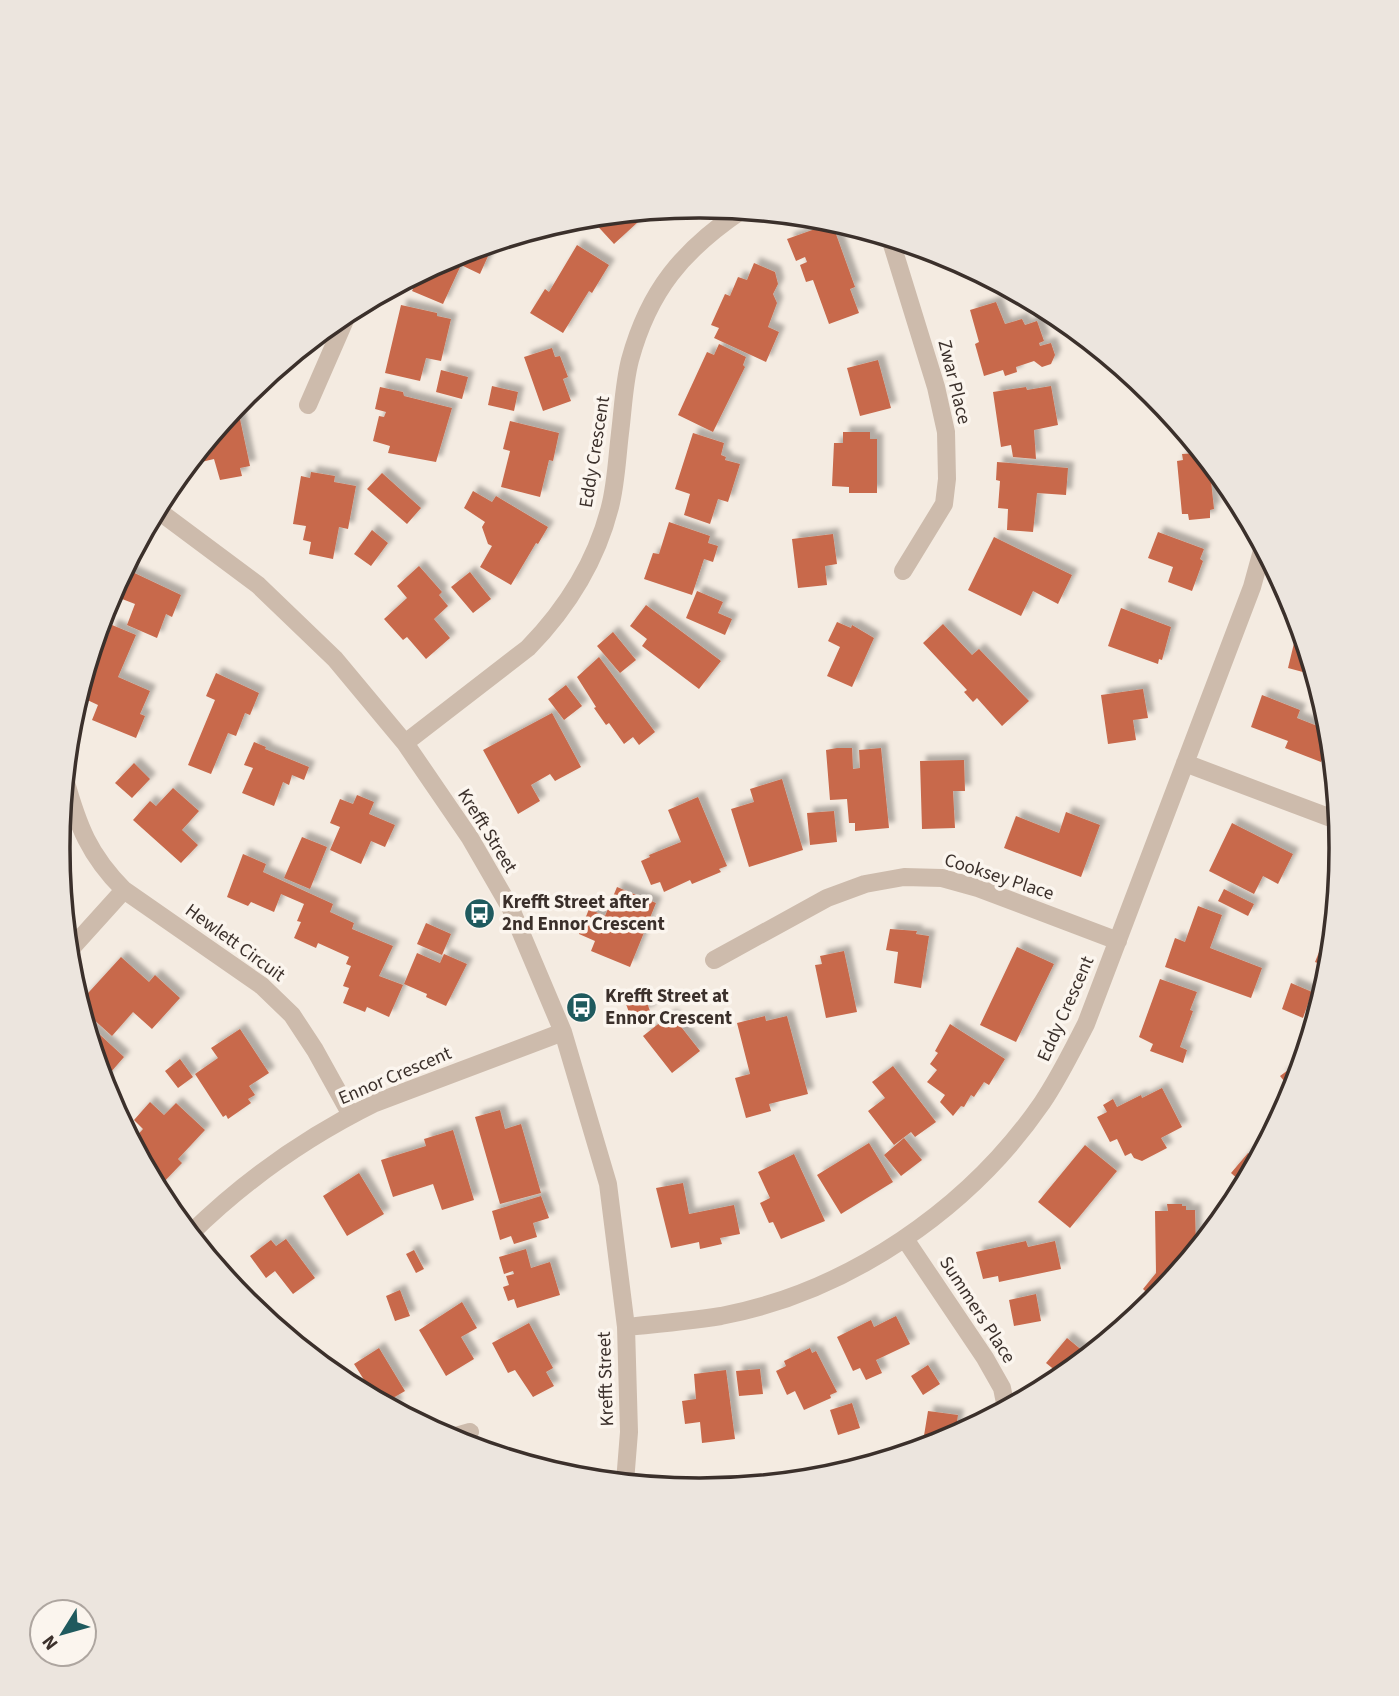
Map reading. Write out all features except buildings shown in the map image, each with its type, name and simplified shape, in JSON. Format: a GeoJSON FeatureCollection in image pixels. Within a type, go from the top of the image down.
{"type":"FeatureCollection","features":[{"type":"Feature","properties":{"kind":"street","name":"Eddy Crescent"},"geometry":{"type":"LineString","coordinates":[[405,743],[528,648],[575,591],[597,549],[611,505],[630,362],[642,321],[652,301],[678,264],[710,232],[728,219]]}},
{"type":"Feature","properties":{"kind":"street","name":"Zwar Place"},"geometry":{"type":"LineString","coordinates":[[894,249],[936,387],[946,432],[947,479],[944,504],[903,571]]}},
{"type":"Feature","properties":{"kind":"street"},"geometry":{"type":"LineString","coordinates":[[308,405],[340,332]]}},
{"type":"Feature","properties":{"kind":"street","name":"Krefft Street"},"geometry":{"type":"LineString","coordinates":[[165,516],[258,585],[335,659],[405,743],[470,838],[511,909],[563,1032],[608,1184],[625,1327],[629,1432],[626,1473]]}},
{"type":"Feature","properties":{"kind":"street","name":"Eddy Crescent"},"geometry":{"type":"LineString","coordinates":[[625,1327],[722,1315],[785,1298],[847,1272],[905,1239],[931,1220],[1002,1155],[1058,1079],[1086,1024],[1252,587],[1259,560]]}},
{"type":"Feature","properties":{"kind":"street"},"geometry":{"type":"LineString","coordinates":[[1185,763],[1328,817]]}},
{"type":"Feature","properties":{"kind":"street","name":"Hewlett Circuit"},"geometry":{"type":"LineString","coordinates":[[71,803],[85,841],[109,875],[124,890],[262,986],[292,1016],[315,1050],[351,1115]]}},
{"type":"Feature","properties":{"kind":"street","name":"Cooksey Place"},"geometry":{"type":"LineString","coordinates":[[714,960],[827,898],[865,884],[904,877],[942,878],[978,888],[1118,941]]}},
{"type":"Feature","properties":{"kind":"street"},"geometry":{"type":"LineString","coordinates":[[77,942],[124,890]]}},
{"type":"Feature","properties":{"kind":"street","name":"Ennor Crescent"},"geometry":{"type":"LineString","coordinates":[[197,1227],[224,1201],[284,1154],[351,1115],[375,1103],[563,1032]]}},
{"type":"Feature","properties":{"kind":"street","name":"Summers Place"},"geometry":{"type":"LineString","coordinates":[[905,1239],[985,1358],[1002,1388],[1004,1398]]}},
{"type":"Feature","properties":{"kind":"place","name":"Krefft Street after 2nd Ennor Crescent"},"geometry":{"type":"Point","coordinates":[479,913]}},
{"type":"Feature","properties":{"kind":"place","name":"Krefft Street at Ennor Crescent"},"geometry":{"type":"Point","coordinates":[582,1007]}}]}
